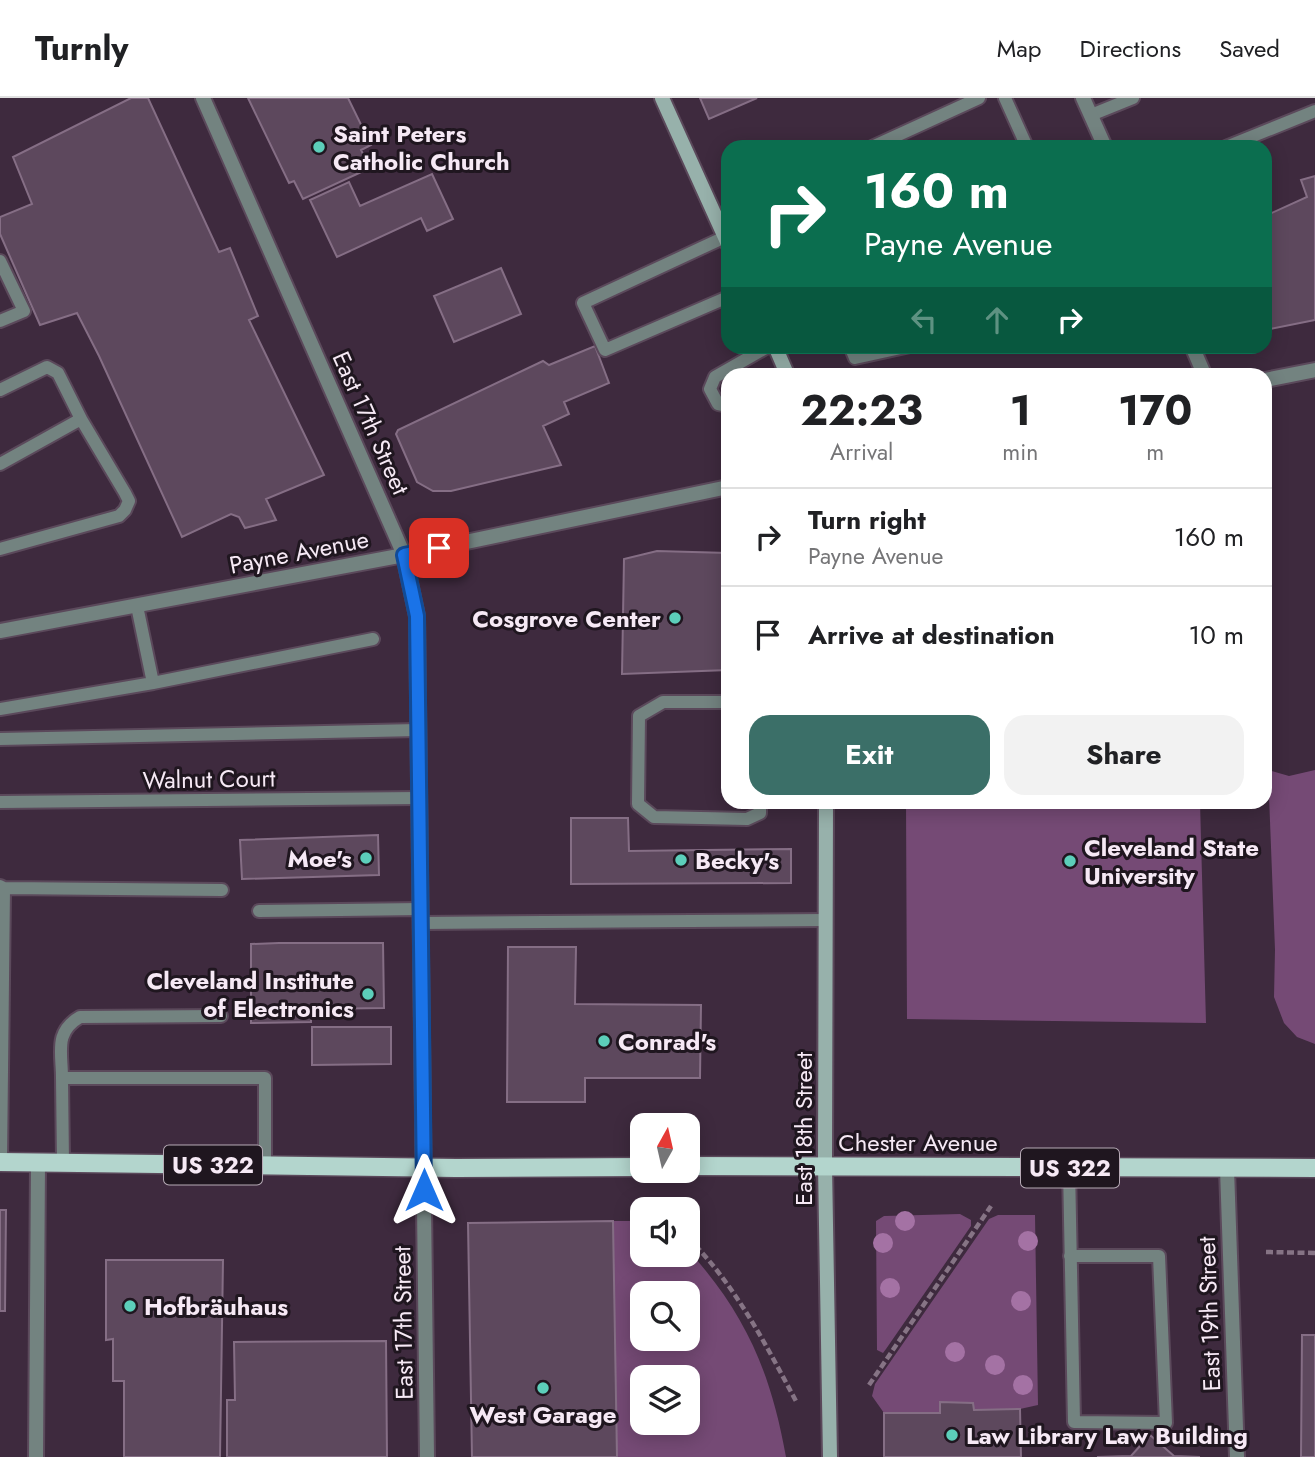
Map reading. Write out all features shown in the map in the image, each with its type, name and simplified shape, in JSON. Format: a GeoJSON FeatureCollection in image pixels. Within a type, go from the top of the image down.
{"type":"FeatureCollection","features":[{"type":"Feature","properties":{"kind":"main road"},"geometry":{"type":"LineString","coordinates":[[662,98],[721,229]]}},
{"type":"Feature","properties":{"kind":"main road","name":"East 18th Street"},"geometry":{"type":"LineString","coordinates":[[826,809],[825,1166],[830,1457]]}},
{"type":"Feature","properties":{"kind":"main road","name":"US 322"},"geometry":{"type":"LineString","coordinates":[[1,1162],[424,1168],[630,1167]]}},
{"type":"Feature","properties":{"kind":"main road","name":"Chester Avenue"},"geometry":{"type":"LineString","coordinates":[[700,1166],[1315,1168]]}},
{"type":"Feature","properties":{"kind":"street","name":"East 17th Street"},"geometry":{"type":"LineString","coordinates":[[202,98],[404,555],[417,616],[427,1457]]}},
{"type":"Feature","properties":{"kind":"street"},"geometry":{"type":"LineString","coordinates":[[1083,98],[1102,140]]}},
{"type":"Feature","properties":{"kind":"street"},"geometry":{"type":"LineString","coordinates":[[1272,379],[1315,370]]}},
{"type":"Feature","properties":{"kind":"street","name":"Payne Avenue"},"geometry":{"type":"LineString","coordinates":[[0,631],[404,555],[721,488]]}},
{"type":"Feature","properties":{"kind":"street"},"geometry":{"type":"LineString","coordinates":[[36,1457],[38,1162]]}},
{"type":"Feature","properties":{"kind":"street","name":"East 19th Street"},"geometry":{"type":"LineString","coordinates":[[1227,1169],[1237,1457]]}},
{"type":"Feature","properties":{"kind":"lane"},"geometry":{"type":"LineString","coordinates":[[887,140],[979,98]]}},
{"type":"Feature","properties":{"kind":"lane"},"geometry":{"type":"LineString","coordinates":[[1005,98],[1024,140]]}},
{"type":"Feature","properties":{"kind":"lane"},"geometry":{"type":"LineString","coordinates":[[1091,115],[1133,98]]}},
{"type":"Feature","properties":{"kind":"lane"},"geometry":{"type":"LineString","coordinates":[[1243,140],[1315,111]]}},
{"type":"Feature","properties":{"kind":"lane"},"geometry":{"type":"LineString","coordinates":[[721,242],[583,303],[605,350],[721,300]]}},
{"type":"Feature","properties":{"kind":"lane"},"geometry":{"type":"LineString","coordinates":[[0,261],[24,311],[0,321]]}},
{"type":"Feature","properties":{"kind":"lane"},"geometry":{"type":"LineString","coordinates":[[729,368],[755,354]]}},
{"type":"Feature","properties":{"kind":"lane"},"geometry":{"type":"LineString","coordinates":[[853,354],[855,358],[873,354]]}},
{"type":"Feature","properties":{"kind":"lane"},"geometry":{"type":"LineString","coordinates":[[0,390],[47,367],[58,373],[81,419],[129,501],[119,516],[0,549]]}},
{"type":"Feature","properties":{"kind":"lane"},"geometry":{"type":"LineString","coordinates":[[721,373],[715,376],[710,389],[718,404],[721,405]]}},
{"type":"Feature","properties":{"kind":"lane"},"geometry":{"type":"LineString","coordinates":[[0,464],[81,419]]}},
{"type":"Feature","properties":{"kind":"lane"},"geometry":{"type":"LineString","coordinates":[[137,606],[153,683]]}},
{"type":"Feature","properties":{"kind":"lane"},"geometry":{"type":"LineString","coordinates":[[0,709],[153,683],[373,639]]}},
{"type":"Feature","properties":{"kind":"lane"},"geometry":{"type":"LineString","coordinates":[[721,702],[663,702],[639,716],[638,804],[654,817],[747,819],[760,813],[760,809]]}},
{"type":"Feature","properties":{"kind":"lane"},"geometry":{"type":"LineString","coordinates":[[0,739],[418,730]]}},
{"type":"Feature","properties":{"kind":"lane","name":"Walnut Court"},"geometry":{"type":"LineString","coordinates":[[0,802],[419,798]]}},
{"type":"Feature","properties":{"kind":"lane"},"geometry":{"type":"LineString","coordinates":[[1,1162],[2,887],[222,890]]}},
{"type":"Feature","properties":{"kind":"lane"},"geometry":{"type":"LineString","coordinates":[[259,911],[571,924],[826,920]]}},
{"type":"Feature","properties":{"kind":"lane"},"geometry":{"type":"LineString","coordinates":[[63,1163],[62,1033],[70,1023],[80,1017],[221,1016]]}},
{"type":"Feature","properties":{"kind":"lane"},"geometry":{"type":"LineString","coordinates":[[62,1078],[265,1078],[265,1165]]}},
{"type":"Feature","properties":{"kind":"lane"},"geometry":{"type":"LineString","coordinates":[[1069,1168],[1070,1256],[1074,1422],[1166,1423],[1159,1256],[1070,1256]]}},
{"type":"Feature","properties":{"kind":"path"},"geometry":{"type":"LineString","coordinates":[[869,1385],[991,1206]]}},
{"type":"Feature","properties":{"kind":"path"},"geometry":{"type":"LineString","coordinates":[[700,1250],[756,1328],[797,1403]]}},
{"type":"Feature","properties":{"kind":"path"},"geometry":{"type":"LineString","coordinates":[[1266,1252],[1315,1252]]}},
{"type":"Feature","properties":{"kind":"shaded area"},"geometry":{"type":"Polygon","coordinates":[[[1315,770],[1315,1044],[1297,1037],[1284,1023],[1274,997],[1275,950],[1270,809],[1272,809],[1272,771],[1289,776],[1315,770]]]}},
{"type":"Feature","properties":{"kind":"shaded area"},"geometry":{"type":"Polygon","coordinates":[[[906,809],[1200,809],[1206,1023],[907,1019],[906,809]]]}},
{"type":"Feature","properties":{"kind":"shaded area"},"geometry":{"type":"Polygon","coordinates":[[[960,1214],[971,1220],[971,1226],[883,1353],[877,1350],[876,1221],[884,1216],[960,1214]]]}},
{"type":"Feature","properties":{"kind":"shaded area"},"geometry":{"type":"Polygon","coordinates":[[[998,1215],[1035,1215],[1038,1405],[1020,1409],[974,1410],[973,1403],[941,1402],[940,1413],[884,1413],[872,1396],[875,1384],[989,1219],[998,1215]]]}},
{"type":"Feature","properties":{"kind":"shaded area"},"geometry":{"type":"Polygon","coordinates":[[[613,1221],[630,1221],[630,1267],[700,1267],[700,1264],[726,1298],[741,1321],[764,1371],[786,1457],[617,1457],[613,1221]]]}},
{"type":"Feature","properties":{"kind":"building"},"geometry":{"type":"Polygon","coordinates":[[[131,98],[148,98],[219,252],[230,248],[258,316],[249,320],[324,475],[266,499],[276,520],[245,528],[239,517],[231,514],[182,537],[77,313],[40,325],[0,234],[0,217],[32,204],[13,157],[131,98]]]}},
{"type":"Feature","properties":{"kind":"building","name":"Saint Peters Catholic Church"},"geometry":{"type":"Polygon","coordinates":[[[248,98],[348,98],[371,145],[361,150],[370,168],[303,199],[294,181],[289,183],[248,98]]]}},
{"type":"Feature","properties":{"kind":"building"},"geometry":{"type":"Polygon","coordinates":[[[700,98],[757,98],[709,119],[700,98]]]}},
{"type":"Feature","properties":{"kind":"building"},"geometry":{"type":"Polygon","coordinates":[[[432,174],[453,219],[427,231],[421,218],[337,257],[310,200],[349,182],[360,206],[432,174]]]}},
{"type":"Feature","properties":{"kind":"building"},"geometry":{"type":"Polygon","coordinates":[[[1315,176],[1315,320],[1272,329],[1272,213],[1307,197],[1301,180],[1315,176]]]}},
{"type":"Feature","properties":{"kind":"building"},"geometry":{"type":"Polygon","coordinates":[[[501,268],[521,314],[454,342],[434,296],[501,268]]]}},
{"type":"Feature","properties":{"kind":"building"},"geometry":{"type":"Polygon","coordinates":[[[595,346],[609,383],[564,402],[569,414],[543,426],[561,465],[451,491],[433,491],[417,482],[396,434],[398,430],[543,361],[549,365],[595,346]]]}},
{"type":"Feature","properties":{"kind":"building","name":"Cosgrove Center"},"geometry":{"type":"Polygon","coordinates":[[[657,551],[721,553],[721,670],[622,674],[624,559],[657,551]]]}},
{"type":"Feature","properties":{"kind":"building","name":"Becky's"},"geometry":{"type":"Polygon","coordinates":[[[571,818],[628,818],[629,851],[791,849],[791,883],[571,884],[571,818]]]}},
{"type":"Feature","properties":{"kind":"building"},"geometry":{"type":"Polygon","coordinates":[[[378,835],[379,875],[242,879],[240,840],[378,835]]]}},
{"type":"Feature","properties":{"kind":"building"},"geometry":{"type":"Polygon","coordinates":[[[383,943],[384,1008],[311,1009],[311,1022],[251,1023],[251,944],[383,943]]]}},
{"type":"Feature","properties":{"kind":"building","name":"Conrad's"},"geometry":{"type":"Polygon","coordinates":[[[508,947],[576,947],[575,1004],[701,1005],[700,1078],[585,1078],[585,1102],[507,1102],[508,947]]]}},
{"type":"Feature","properties":{"kind":"building"},"geometry":{"type":"Polygon","coordinates":[[[312,1027],[391,1027],[391,1064],[312,1065],[312,1027]]]}},
{"type":"Feature","properties":{"kind":"building"},"geometry":{"type":"Polygon","coordinates":[[[0,1210],[6,1210],[5,1311],[0,1311],[0,1210]]]}},
{"type":"Feature","properties":{"kind":"building","name":"West Garage"},"geometry":{"type":"Polygon","coordinates":[[[613,1221],[617,1457],[472,1457],[468,1223],[613,1221]]]}},
{"type":"Feature","properties":{"kind":"building"},"geometry":{"type":"Polygon","coordinates":[[[106,1260],[223,1260],[220,1457],[124,1457],[124,1381],[113,1381],[113,1339],[106,1340],[106,1260]]]}},
{"type":"Feature","properties":{"kind":"building"},"geometry":{"type":"Polygon","coordinates":[[[1302,1335],[1315,1335],[1315,1457],[1301,1457],[1302,1335]]]}},
{"type":"Feature","properties":{"kind":"building"},"geometry":{"type":"Polygon","coordinates":[[[386,1341],[387,1457],[227,1457],[227,1400],[235,1400],[234,1342],[386,1341]]]}},
{"type":"Feature","properties":{"kind":"building","name":"Law Library Law Building"},"geometry":{"type":"Polygon","coordinates":[[[940,1402],[973,1403],[974,1410],[1020,1409],[1021,1457],[884,1457],[884,1413],[940,1413],[940,1402]]]}},
{"type":"Feature","properties":{"kind":"building"},"geometry":{"type":"Polygon","coordinates":[[[1150,1435],[1174,1456],[1200,1457],[1097,1457],[1131,1456],[1150,1435]]]}},
{"type":"Feature","properties":{"kind":"place","name":"Saint Peters Catholic Church"},"geometry":{"type":"Point","coordinates":[319,147]}},
{"type":"Feature","properties":{"kind":"place","name":"Cosgrove Center"},"geometry":{"type":"Point","coordinates":[675,618]}},
{"type":"Feature","properties":{"kind":"place","name":"Moe's"},"geometry":{"type":"Point","coordinates":[366,858]}},
{"type":"Feature","properties":{"kind":"place","name":"Becky's"},"geometry":{"type":"Point","coordinates":[681,860]}},
{"type":"Feature","properties":{"kind":"place","name":"Cleveland State University"},"geometry":{"type":"Point","coordinates":[1070,861]}},
{"type":"Feature","properties":{"kind":"place","name":"Cleveland Institute of Electronics"},"geometry":{"type":"Point","coordinates":[368,994]}},
{"type":"Feature","properties":{"kind":"place","name":"Conrad's"},"geometry":{"type":"Point","coordinates":[604,1041]}},
{"type":"Feature","properties":{"kind":"place","name":"Hofbräuhaus"},"geometry":{"type":"Point","coordinates":[130,1306]}},
{"type":"Feature","properties":{"kind":"place","name":"West Garage"},"geometry":{"type":"Point","coordinates":[543,1388]}},
{"type":"Feature","properties":{"kind":"place","name":"Law Library Law Building"},"geometry":{"type":"Point","coordinates":[952,1435]}},
{"type":"Feature","properties":{"kind":"route"},"geometry":{"type":"LineString","coordinates":[[424,1190],[417,616],[404,555],[439,548]]}}]}
